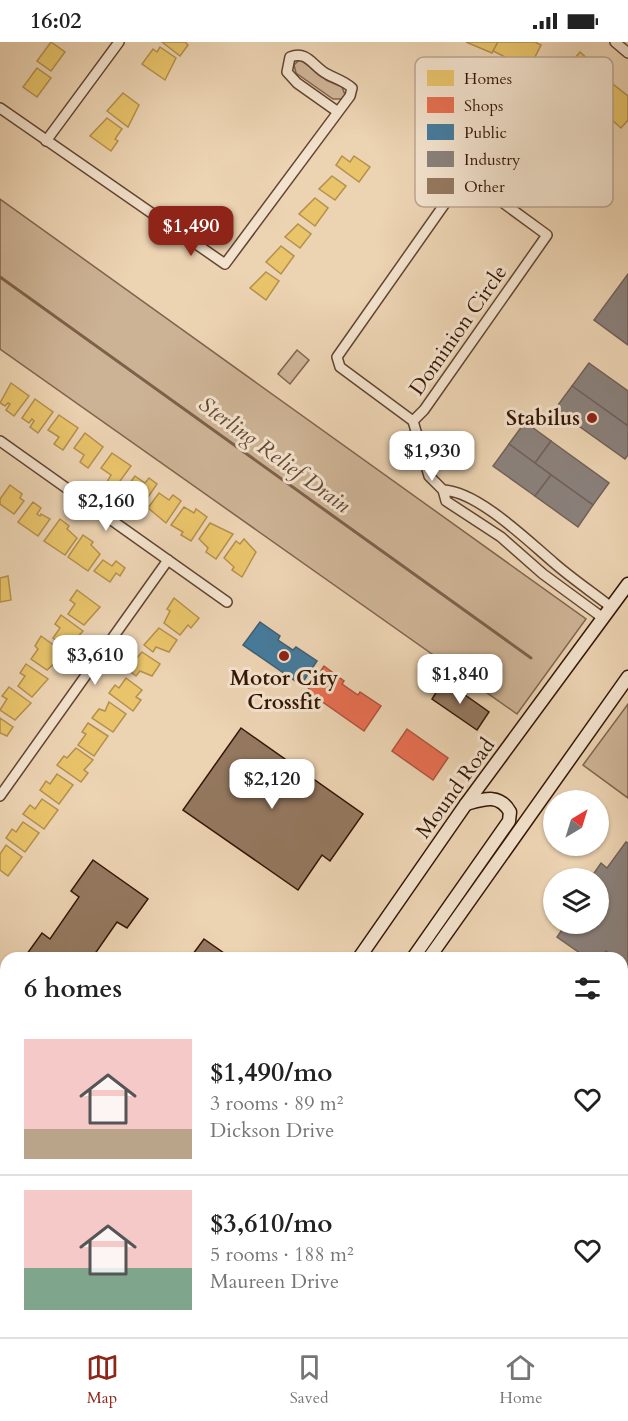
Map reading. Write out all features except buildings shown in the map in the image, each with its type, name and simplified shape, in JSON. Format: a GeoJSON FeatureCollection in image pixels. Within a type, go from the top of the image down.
{"type":"FeatureCollection","features":[{"type":"Feature","properties":{"kind":"main road","name":"Mound Road"},"geometry":{"type":"LineString","coordinates":[[362,952],[466,804],[628,584]]}},
{"type":"Feature","properties":{"kind":"main road"},"geometry":{"type":"LineString","coordinates":[[433,952],[628,677]]}},
{"type":"Feature","properties":{"kind":"main road"},"geometry":{"type":"LineString","coordinates":[[416,952],[509,821],[510,812],[501,800],[494,798],[466,804]]}},
{"type":"Feature","properties":{"kind":"street"},"geometry":{"type":"LineString","coordinates":[[46,141],[119,42]]}},
{"type":"Feature","properties":{"kind":"street"},"geometry":{"type":"LineString","coordinates":[[615,42],[628,53]]}},
{"type":"Feature","properties":{"kind":"street"},"geometry":{"type":"LineString","coordinates":[[0,108],[225,264],[350,96],[352,88],[343,80],[325,74],[305,56],[298,54],[290,57],[287,72],[297,83],[338,112]]}},
{"type":"Feature","properties":{"kind":"street","name":"Dominion Circle"},"geometry":{"type":"LineString","coordinates":[[442,207],[337,357],[340,367],[413,421],[424,410],[547,235],[509,207]]}},
{"type":"Feature","properties":{"kind":"street"},"geometry":{"type":"LineString","coordinates":[[413,421],[429,476],[443,490],[447,501],[501,537],[543,574],[603,618]]}},
{"type":"Feature","properties":{"kind":"street"},"geometry":{"type":"LineString","coordinates":[[0,441],[227,602]]}},
{"type":"Feature","properties":{"kind":"street"},"geometry":{"type":"LineString","coordinates":[[443,490],[455,490],[511,525],[554,563],[611,607]]}},
{"type":"Feature","properties":{"kind":"street"},"geometry":{"type":"LineString","coordinates":[[0,796],[168,560]]}},
{"type":"Feature","properties":{"kind":"shaded area"},"geometry":{"type":"Polygon","coordinates":[[[299,60],[306,61],[326,80],[342,87],[345,95],[342,99],[333,99],[296,73],[294,65],[299,60]]]}},
{"type":"Feature","properties":{"kind":"shaded area","name":"Sterling Relief Drain"},"geometry":{"type":"Polygon","coordinates":[[[0,199],[586,619],[517,714],[0,349],[0,199]]]}},
{"type":"Feature","properties":{"kind":"shaded area"},"geometry":{"type":"Polygon","coordinates":[[[297,350],[309,360],[290,384],[278,374],[297,350]]]}},
{"type":"Feature","properties":{"kind":"shaded area"},"geometry":{"type":"Polygon","coordinates":[[[628,704],[628,798],[583,765],[628,704]]]}},
{"type":"Feature","properties":{"kind":"waterway","name":"Sterling Relief Drain"},"geometry":{"type":"LineString","coordinates":[[0,277],[531,658]]}},
{"type":"Feature","properties":{"kind":"place","name":"Stabilus"},"geometry":{"type":"Point","coordinates":[592,418]}},
{"type":"Feature","properties":{"kind":"place","name":"Motor City Crossfit"},"geometry":{"type":"Point","coordinates":[284,656]}}]}
